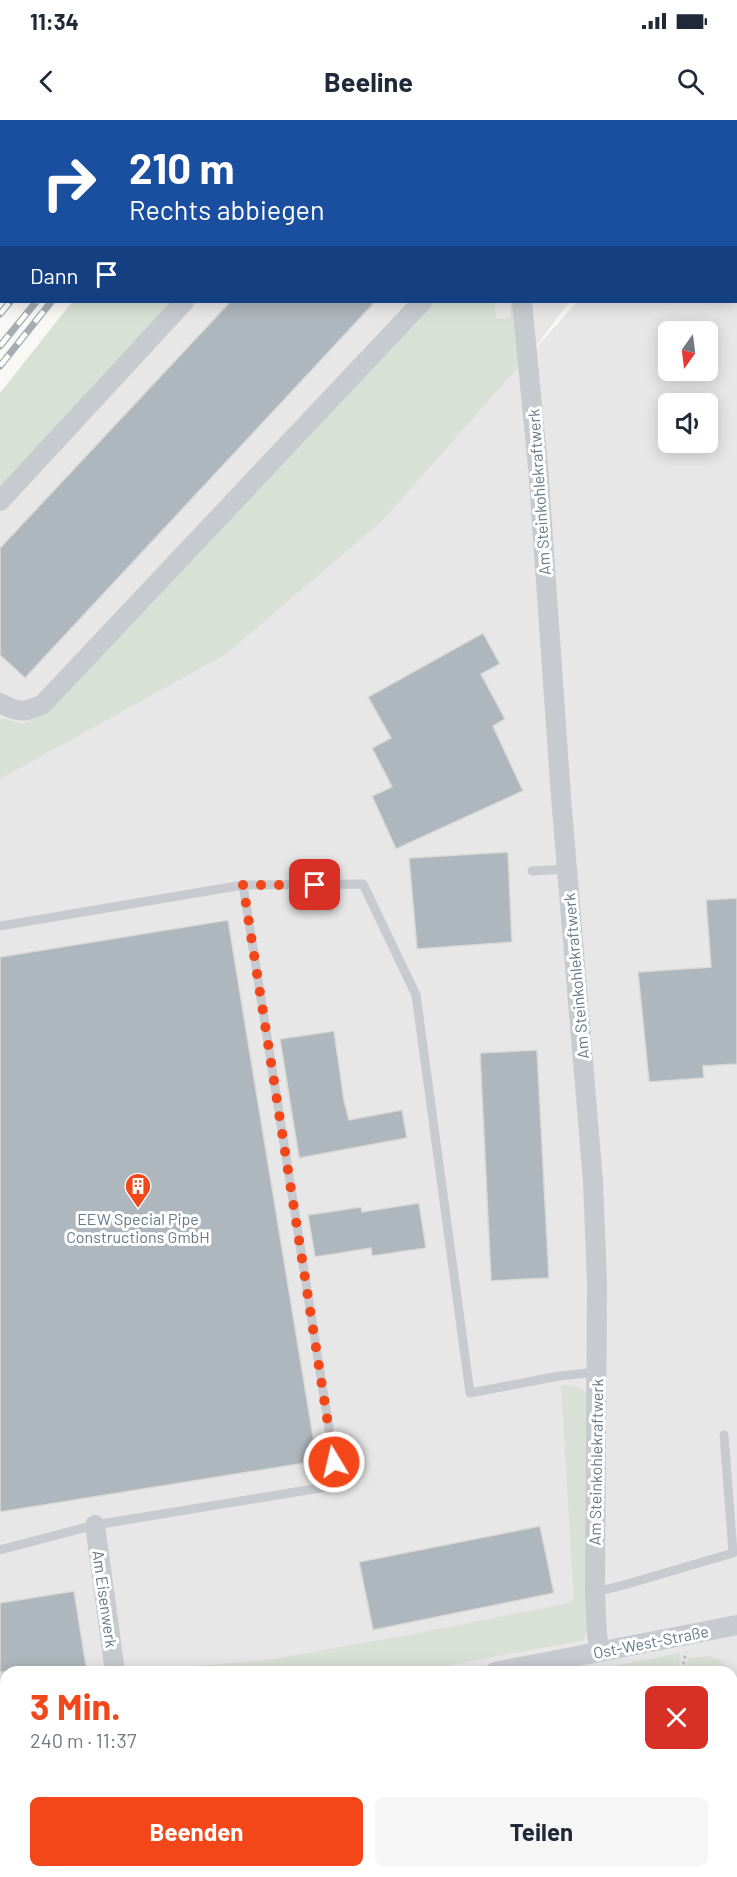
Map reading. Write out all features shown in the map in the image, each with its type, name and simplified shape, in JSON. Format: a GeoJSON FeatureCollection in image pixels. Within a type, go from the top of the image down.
{"type":"FeatureCollection","features":[{"type":"Feature","properties":{"kind":"street"},"geometry":{"type":"LineString","coordinates":[[0,501],[183,303]]}},
{"type":"Feature","properties":{"kind":"street"},"geometry":{"type":"LineString","coordinates":[[0,703],[15,710],[29,711],[44,704],[421,303]]}},
{"type":"Feature","properties":{"kind":"street","name":"Am Steinkohlekraftwerk"},"geometry":{"type":"LineString","coordinates":[[522,303],[537,455],[567,869],[593,1182],[597,1282],[594,1592],[600,1652]]}},
{"type":"Feature","properties":{"kind":"street","name":"Am Eisenwerk"},"geometry":{"type":"LineString","coordinates":[[95,1525],[114,1666]]}},
{"type":"Feature","properties":{"kind":"street","name":"Ost-West-Straße"},"geometry":{"type":"LineString","coordinates":[[544,1666],[600,1652],[737,1630]]}},
{"type":"Feature","properties":{"kind":"lane"},"geometry":{"type":"LineString","coordinates":[[532,871],[567,869]]}},
{"type":"Feature","properties":{"kind":"lane"},"geometry":{"type":"LineString","coordinates":[[0,926],[243,885],[363,884],[416,995],[470,1393],[559,1376],[597,1372]]}},
{"type":"Feature","properties":{"kind":"lane"},"geometry":{"type":"LineString","coordinates":[[0,1550],[95,1525],[338,1485],[243,885]]}},
{"type":"Feature","properties":{"kind":"lane"},"geometry":{"type":"LineString","coordinates":[[594,1592],[733,1553],[724,1435]]}},
{"type":"Feature","properties":{"kind":"shaded area"},"geometry":{"type":"Polygon","coordinates":[[[71,303],[170,303],[0,487],[0,393],[71,303]]]}},
{"type":"Feature","properties":{"kind":"shaded area"},"geometry":{"type":"Polygon","coordinates":[[[170,303],[568,303],[529,356],[576,303],[737,303],[737,1666],[0,1666],[0,487],[170,303]]]}},
{"type":"Feature","properties":{"kind":"shaded area"},"geometry":{"type":"Polygon","coordinates":[[[427,303],[495,303],[496,319],[510,318],[510,303],[516,303],[521,364],[382,521],[226,654],[0,779],[0,718],[23,724],[46,714],[427,303]]]}},
{"type":"Feature","properties":{"kind":"shaded area"},"geometry":{"type":"Polygon","coordinates":[[[561,1385],[580,1388],[592,1403],[587,1629],[584,1640],[445,1666],[197,1666],[260,1661],[409,1635],[564,1604],[574,1600],[561,1385]]]}},
{"type":"Feature","properties":{"kind":"shaded area"},"geometry":{"type":"Polygon","coordinates":[[[680,1653],[679,1666],[620,1665],[680,1653]]]}},
{"type":"Feature","properties":{"kind":"shaded area"},"geometry":{"type":"Polygon","coordinates":[[[708,1656],[719,1659],[725,1666],[686,1666],[689,1658],[708,1656]]]}},
{"type":"Feature","properties":{"kind":"building"},"geometry":{"type":"Polygon","coordinates":[[[229,303],[374,303],[25,678],[0,655],[0,548],[229,303]]]}},
{"type":"Feature","properties":{"kind":"building"},"geometry":{"type":"Polygon","coordinates":[[[483,633],[500,664],[481,674],[505,719],[493,726],[523,791],[396,849],[372,796],[392,787],[372,748],[391,738],[368,697],[483,633]]]}},
{"type":"Feature","properties":{"kind":"building"},"geometry":{"type":"Polygon","coordinates":[[[508,852],[512,942],[417,949],[409,858],[508,852]]]}},
{"type":"Feature","properties":{"kind":"building"},"geometry":{"type":"Polygon","coordinates":[[[737,898],[737,1064],[703,1066],[704,1078],[649,1082],[638,972],[711,967],[706,900],[737,898]]]}},
{"type":"Feature","properties":{"kind":"building","name":"EEW Special Pipe Constructions GmbH"},"geometry":{"type":"Polygon","coordinates":[[[228,920],[317,1461],[0,1512],[0,957],[228,920]]]}},
{"type":"Feature","properties":{"kind":"building"},"geometry":{"type":"Polygon","coordinates":[[[334,1031],[349,1120],[402,1110],[407,1138],[299,1158],[280,1039],[334,1031]]]}},
{"type":"Feature","properties":{"kind":"building"},"geometry":{"type":"Polygon","coordinates":[[[537,1050],[549,1278],[491,1281],[480,1053],[537,1050]]]}},
{"type":"Feature","properties":{"kind":"building"},"geometry":{"type":"Polygon","coordinates":[[[419,1203],[426,1248],[372,1256],[371,1248],[315,1257],[308,1215],[361,1207],[362,1212],[419,1203]]]}},
{"type":"Feature","properties":{"kind":"building"},"geometry":{"type":"Polygon","coordinates":[[[540,1526],[554,1593],[373,1630],[359,1562],[540,1526]]]}},
{"type":"Feature","properties":{"kind":"building"},"geometry":{"type":"Polygon","coordinates":[[[74,1591],[86,1666],[0,1666],[0,1603],[74,1591]]]}},
{"type":"Feature","properties":{"kind":"railway"},"geometry":{"type":"LineString","coordinates":[[0,314],[9,303]]}},
{"type":"Feature","properties":{"kind":"railway"},"geometry":{"type":"LineString","coordinates":[[0,346],[35,303]]}},
{"type":"Feature","properties":{"kind":"railway"},"geometry":{"type":"LineString","coordinates":[[0,366],[50,303]]}},
{"type":"Feature","properties":{"kind":"place","name":"EEW Special Pipe Constructions GmbH"},"geometry":{"type":"Point","coordinates":[138,1209]}},
{"type":"Feature","properties":{"kind":"route"},"geometry":{"type":"LineString","coordinates":[[315,885],[243,885],[334,1462]]}}]}
